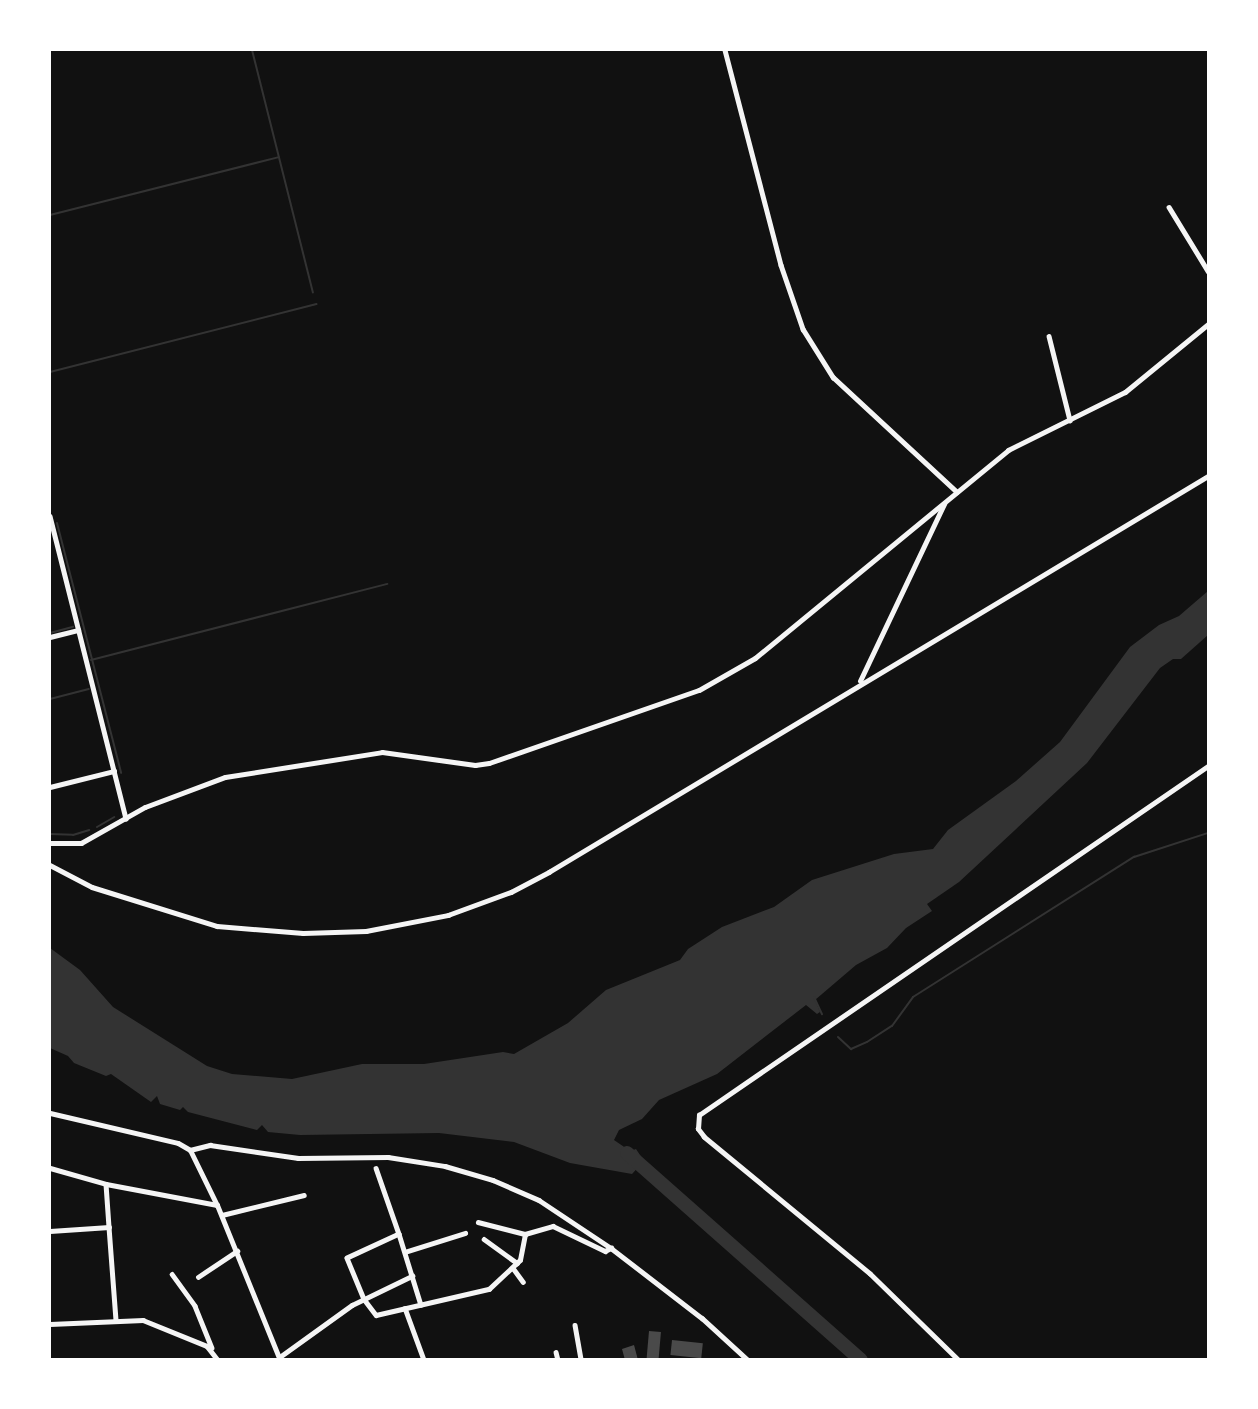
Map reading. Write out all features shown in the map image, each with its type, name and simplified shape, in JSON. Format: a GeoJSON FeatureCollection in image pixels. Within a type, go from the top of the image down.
{"type":"FeatureCollection","features":[{"type":"Feature","properties":{"kind":"street"},"geometry":{"type":"LineString","coordinates":[[725,50],[781,265],[803,329],[832,377],[957,492]]}},
{"type":"Feature","properties":{"kind":"street"},"geometry":{"type":"LineString","coordinates":[[1169,207],[1209,271]]}},
{"type":"Feature","properties":{"kind":"street"},"geometry":{"type":"LineString","coordinates":[[50,843],[81,843],[145,807],[225,777],[382,752],[475,765],[489,763],[699,690],[755,658],[1008,450],[1125,392],[1209,324]]}},
{"type":"Feature","properties":{"kind":"street"},"geometry":{"type":"LineString","coordinates":[[1048,336],[1070,420]]}},
{"type":"Feature","properties":{"kind":"street"},"geometry":{"type":"LineString","coordinates":[[50,865],[92,887],[217,926],[303,933],[390,928],[475,906],[549,873],[858,683],[1209,476]]}},
{"type":"Feature","properties":{"kind":"street"},"geometry":{"type":"LineString","coordinates":[[858,683],[944,504]]}},
{"type":"Feature","properties":{"kind":"street"},"geometry":{"type":"LineString","coordinates":[[50,516],[126,819]]}},
{"type":"Feature","properties":{"kind":"street"},"geometry":{"type":"LineString","coordinates":[[50,637],[78,630]]}},
{"type":"Feature","properties":{"kind":"street"},"geometry":{"type":"LineString","coordinates":[[958,1359],[870,1274],[704,1137],[698,1129],[699,1115],[1209,766]]}},
{"type":"Feature","properties":{"kind":"street"},"geometry":{"type":"LineString","coordinates":[[50,787],[114,771]]}},
{"type":"Feature","properties":{"kind":"street"},"geometry":{"type":"LineString","coordinates":[[50,1113],[158,1138],[190,1150],[210,1145],[298,1158],[368,1156],[445,1166],[493,1180],[539,1200],[611,1248],[702,1318],[748,1359]]}},
{"type":"Feature","properties":{"kind":"street"},"geometry":{"type":"LineString","coordinates":[[190,1150],[222,1215],[280,1358],[364,1299],[412,1276]]}},
{"type":"Feature","properties":{"kind":"street"},"geometry":{"type":"LineString","coordinates":[[50,1168],[106,1184],[217,1205]]}},
{"type":"Feature","properties":{"kind":"street"},"geometry":{"type":"LineString","coordinates":[[376,1168],[421,1305]]}},
{"type":"Feature","properties":{"kind":"street"},"geometry":{"type":"LineString","coordinates":[[106,1184],[116,1320]]}},
{"type":"Feature","properties":{"kind":"street"},"geometry":{"type":"LineString","coordinates":[[222,1215],[291,1195],[304,1195]]}},
{"type":"Feature","properties":{"kind":"street"},"geometry":{"type":"LineString","coordinates":[[478,1222],[525,1234],[553,1226],[605,1251],[611,1248]]}},
{"type":"Feature","properties":{"kind":"street"},"geometry":{"type":"LineString","coordinates":[[50,1232],[109,1227]]}},
{"type":"Feature","properties":{"kind":"street"},"geometry":{"type":"LineString","coordinates":[[405,1252],[465,1233]]}},
{"type":"Feature","properties":{"kind":"street"},"geometry":{"type":"LineString","coordinates":[[399,1234],[348,1258],[364,1299],[380,1316],[405,1308],[481,1292],[515,1265],[525,1234]]}},
{"type":"Feature","properties":{"kind":"street"},"geometry":{"type":"LineString","coordinates":[[484,1239],[515,1265],[523,1282]]}},
{"type":"Feature","properties":{"kind":"street"},"geometry":{"type":"LineString","coordinates":[[198,1277],[237,1251]]}},
{"type":"Feature","properties":{"kind":"street"},"geometry":{"type":"LineString","coordinates":[[172,1274],[195,1306],[212,1350],[218,1359]]}},
{"type":"Feature","properties":{"kind":"street"},"geometry":{"type":"LineString","coordinates":[[405,1308],[424,1359]]}},
{"type":"Feature","properties":{"kind":"street"},"geometry":{"type":"LineString","coordinates":[[50,1324],[143,1320],[212,1350]]}},
{"type":"Feature","properties":{"kind":"street"},"geometry":{"type":"LineString","coordinates":[[574,1325],[581,1359]]}},
{"type":"Feature","properties":{"kind":"street"},"geometry":{"type":"LineString","coordinates":[[556,1352],[558,1359]]}},
{"type":"Feature","properties":{"kind":"shaded area"},"geometry":{"type":"Polygon","coordinates":[[[1208,591],[1208,635],[1181,659],[1173,659],[1160,668],[1087,763],[959,882],[927,904],[932,911],[906,928],[887,948],[856,965],[815,1000],[820,1012],[817,1014],[806,1005],[717,1074],[659,1100],[642,1119],[619,1130],[614,1140],[630,1151],[636,1149],[644,1161],[632,1174],[570,1163],[514,1142],[439,1133],[300,1135],[268,1132],[262,1125],[257,1130],[188,1112],[183,1107],[180,1110],[160,1104],[157,1096],[151,1102],[111,1074],[106,1076],[74,1063],[68,1056],[50,1048],[50,948],[80,970],[113,1007],[207,1066],[232,1074],[292,1079],[362,1064],[424,1064],[503,1052],[514,1054],[568,1023],[606,990],[680,960],[688,949],[722,927],[774,907],[812,880],[894,854],[933,849],[948,830],[1016,781],[1060,742],[1130,647],[1159,625],[1179,616],[1208,591]]]}},
{"type":"Feature","properties":{"kind":"building"},"geometry":{"type":"Polygon","coordinates":[[[649,1331],[661,1332],[659,1360],[646,1360],[649,1331]]]}},
{"type":"Feature","properties":{"kind":"building"},"geometry":{"type":"Polygon","coordinates":[[[672,1340],[703,1343],[701,1358],[670,1355],[672,1340]]]}},
{"type":"Feature","properties":{"kind":"building"},"geometry":{"type":"Polygon","coordinates":[[[634,1345],[638,1360],[625,1360],[622,1349],[634,1345]]]}},
{"type":"Feature","properties":{"kind":"waterway"},"geometry":{"type":"LineString","coordinates":[[252,50],[313,292]]}},
{"type":"Feature","properties":{"kind":"waterway"},"geometry":{"type":"LineString","coordinates":[[50,215],[279,157]]}},
{"type":"Feature","properties":{"kind":"waterway"},"geometry":{"type":"LineString","coordinates":[[50,372],[316,304]]}},
{"type":"Feature","properties":{"kind":"waterway"},"geometry":{"type":"LineString","coordinates":[[57,523],[121,773]]}},
{"type":"Feature","properties":{"kind":"waterway"},"geometry":{"type":"LineString","coordinates":[[91,660],[387,584]]}},
{"type":"Feature","properties":{"kind":"waterway"},"geometry":{"type":"LineString","coordinates":[[50,633],[73,627]]}},
{"type":"Feature","properties":{"kind":"waterway"},"geometry":{"type":"LineString","coordinates":[[50,699],[89,689]]}},
{"type":"Feature","properties":{"kind":"waterway"},"geometry":{"type":"LineString","coordinates":[[97,827],[114,817]]}},
{"type":"Feature","properties":{"kind":"waterway"},"geometry":{"type":"LineString","coordinates":[[50,834],[73,835],[89,830]]}},
{"type":"Feature","properties":{"kind":"waterway"},"geometry":{"type":"LineString","coordinates":[[838,1037],[851,1049],[867,1042],[892,1026],[913,997],[1134,857],[1208,833]]}},
{"type":"Feature","properties":{"kind":"waterway"},"geometry":{"type":"LineString","coordinates":[[814,997],[822,1014]]}},
{"type":"Feature","properties":{"kind":"waterway"},"geometry":{"type":"LineString","coordinates":[[627,1153],[861,1360]]}}]}
